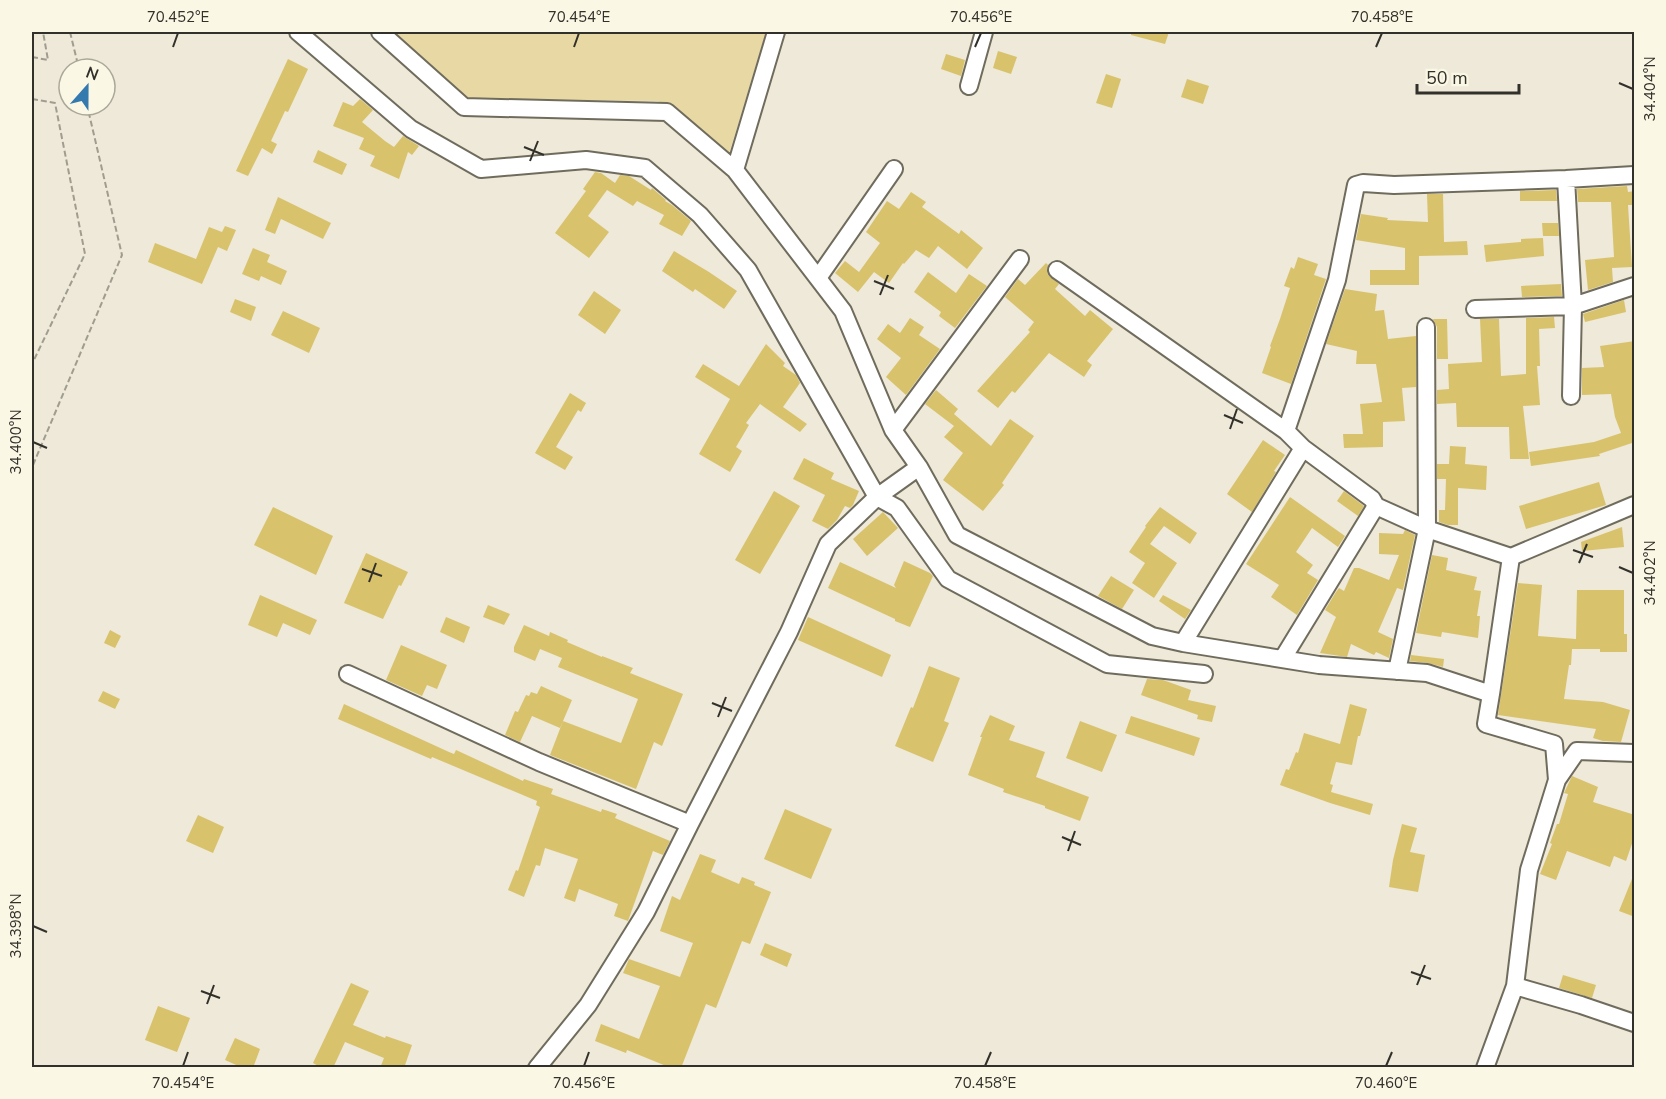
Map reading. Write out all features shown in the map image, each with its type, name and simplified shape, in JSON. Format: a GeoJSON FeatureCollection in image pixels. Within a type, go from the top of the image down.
{"type":"FeatureCollection","features":[{"type":"Feature","properties":{"kind":"street"},"geometry":{"type":"LineString","coordinates":[[298,32],[411,129],[481,169],[586,160],[645,168],[700,215],[748,270],[877,497],[897,508],[948,579],[1107,664],[1204,674]]}},
{"type":"Feature","properties":{"kind":"street"},"geometry":{"type":"LineString","coordinates":[[381,32],[464,106],[667,112],[735,171],[843,311],[893,430],[919,467],[957,534],[1152,636],[1319,665],[1427,673],[1491,694]]}},
{"type":"Feature","properties":{"kind":"street"},"geometry":{"type":"LineString","coordinates":[[735,171],[776,32]]}},
{"type":"Feature","properties":{"kind":"street"},"geometry":{"type":"LineString","coordinates":[[969,86],[984,32]]}},
{"type":"Feature","properties":{"kind":"street"},"geometry":{"type":"LineString","coordinates":[[818,278],[894,169]]}},
{"type":"Feature","properties":{"kind":"street"},"geometry":{"type":"LineString","coordinates":[[1286,431],[1337,280],[1356,185],[1635,175]]}},
{"type":"Feature","properties":{"kind":"street"},"geometry":{"type":"LineString","coordinates":[[1566,179],[1573,306],[1571,396]]}},
{"type":"Feature","properties":{"kind":"street"},"geometry":{"type":"LineString","coordinates":[[893,430],[1020,259]]}},
{"type":"Feature","properties":{"kind":"street"},"geometry":{"type":"LineString","coordinates":[[1057,270],[1286,431],[1303,448],[1372,499],[1376,506],[1427,529],[1511,557],[1635,505]]}},
{"type":"Feature","properties":{"kind":"street"},"geometry":{"type":"LineString","coordinates":[[1475,309],[1573,306],[1635,286]]}},
{"type":"Feature","properties":{"kind":"street"},"geometry":{"type":"LineString","coordinates":[[1397,671],[1427,529],[1426,327]]}},
{"type":"Feature","properties":{"kind":"street"},"geometry":{"type":"LineString","coordinates":[[1183,643],[1303,448]]}},
{"type":"Feature","properties":{"kind":"street"},"geometry":{"type":"LineString","coordinates":[[537,1068],[588,1005],[646,912],[789,632],[828,544],[877,497],[919,467]]}},
{"type":"Feature","properties":{"kind":"street"},"geometry":{"type":"LineString","coordinates":[[1282,658],[1376,506]]}},
{"type":"Feature","properties":{"kind":"street"},"geometry":{"type":"LineString","coordinates":[[1511,557],[1486,724],[1554,744],[1557,780]]}},
{"type":"Feature","properties":{"kind":"street"},"geometry":{"type":"LineString","coordinates":[[348,674],[539,762],[690,824]]}},
{"type":"Feature","properties":{"kind":"street"},"geometry":{"type":"LineString","coordinates":[[1485,1068],[1515,986],[1529,870],[1557,780],[1577,751],[1635,753]]}},
{"type":"Feature","properties":{"kind":"street"},"geometry":{"type":"LineString","coordinates":[[1515,986],[1635,1023]]}},
{"type":"Feature","properties":{"kind":"path"},"geometry":{"type":"LineString","coordinates":[[32,57],[48,60],[43,32]]}},
{"type":"Feature","properties":{"kind":"path"},"geometry":{"type":"LineString","coordinates":[[70,32],[76,57]]}},
{"type":"Feature","properties":{"kind":"path"},"geometry":{"type":"LineString","coordinates":[[32,99],[55,103],[86,254],[32,364]]}},
{"type":"Feature","properties":{"kind":"path"},"geometry":{"type":"LineString","coordinates":[[32,466],[122,255],[90,117]]}},
{"type":"Feature","properties":{"kind":"shaded area"},"geometry":{"type":"Polygon","coordinates":[[[385,32],[766,32],[729,154],[658,101],[462,99],[385,32]]]}},
{"type":"Feature","properties":{"kind":"building"},"geometry":{"type":"Polygon","coordinates":[[[1131,32],[1169,32],[1165,44],[1131,35],[1131,32]]]}},
{"type":"Feature","properties":{"kind":"building"},"geometry":{"type":"Polygon","coordinates":[[[998,51],[1017,57],[1011,74],[993,68],[998,51]]]}},
{"type":"Feature","properties":{"kind":"building"},"geometry":{"type":"Polygon","coordinates":[[[946,54],[965,60],[961,76],[941,69],[946,54]]]}},
{"type":"Feature","properties":{"kind":"building"},"geometry":{"type":"Polygon","coordinates":[[[288,59],[308,69],[288,112],[285,111],[271,141],[277,144],[272,154],[262,148],[248,176],[236,171],[288,59]]]}},
{"type":"Feature","properties":{"kind":"building"},"geometry":{"type":"Polygon","coordinates":[[[1106,74],[1121,79],[1112,108],[1096,103],[1106,74]]]}},
{"type":"Feature","properties":{"kind":"building"},"geometry":{"type":"Polygon","coordinates":[[[1187,79],[1209,86],[1203,104],[1181,97],[1187,79]]]}},
{"type":"Feature","properties":{"kind":"building"},"geometry":{"type":"Polygon","coordinates":[[[360,99],[373,110],[362,122],[385,141],[394,147],[403,136],[419,146],[412,155],[408,152],[399,179],[370,166],[375,156],[359,149],[364,138],[333,126],[343,102],[353,106],[360,99]]]}},
{"type":"Feature","properties":{"kind":"building"},"geometry":{"type":"Polygon","coordinates":[[[318,150],[347,164],[342,175],[313,162],[318,150]]]}},
{"type":"Feature","properties":{"kind":"building"},"geometry":{"type":"Polygon","coordinates":[[[595,172],[601,173],[615,183],[620,175],[629,176],[651,190],[652,188],[691,221],[682,236],[659,224],[664,215],[637,201],[633,206],[607,190],[588,216],[609,232],[589,258],[555,233],[586,191],[583,189],[595,172]]]}},
{"type":"Feature","properties":{"kind":"building"},"geometry":{"type":"Polygon","coordinates":[[[1627,186],[1628,192],[1635,191],[1635,205],[1628,205],[1632,267],[1612,268],[1613,282],[1588,290],[1585,260],[1614,257],[1611,202],[1578,202],[1577,189],[1627,186]]]}},
{"type":"Feature","properties":{"kind":"building"},"geometry":{"type":"Polygon","coordinates":[[[1556,190],[1557,201],[1520,201],[1520,191],[1556,190]]]}},
{"type":"Feature","properties":{"kind":"building"},"geometry":{"type":"Polygon","coordinates":[[[911,192],[926,202],[922,207],[959,234],[961,230],[983,248],[967,269],[938,246],[929,258],[916,250],[903,263],[889,283],[874,272],[858,292],[835,273],[845,261],[859,272],[880,243],[866,232],[887,201],[899,209],[911,192]]]}},
{"type":"Feature","properties":{"kind":"building"},"geometry":{"type":"Polygon","coordinates":[[[1427,194],[1443,194],[1444,242],[1467,241],[1468,255],[1419,256],[1419,285],[1370,285],[1370,270],[1405,270],[1405,248],[1356,240],[1361,214],[1388,218],[1387,220],[1428,222],[1427,194]]]}},
{"type":"Feature","properties":{"kind":"building"},"geometry":{"type":"Polygon","coordinates":[[[278,197],[331,223],[323,239],[281,219],[275,234],[265,230],[278,197]]]}},
{"type":"Feature","properties":{"kind":"building"},"geometry":{"type":"Polygon","coordinates":[[[1542,223],[1558,223],[1559,236],[1543,236],[1542,223]]]}},
{"type":"Feature","properties":{"kind":"building"},"geometry":{"type":"Polygon","coordinates":[[[225,226],[236,230],[227,251],[218,247],[202,284],[148,262],[155,243],[196,259],[209,227],[222,232],[225,226]]]}},
{"type":"Feature","properties":{"kind":"building"},"geometry":{"type":"Polygon","coordinates":[[[1543,238],[1544,256],[1486,262],[1484,245],[1543,238]]]}},
{"type":"Feature","properties":{"kind":"building"},"geometry":{"type":"Polygon","coordinates":[[[253,248],[270,255],[267,262],[287,271],[281,285],[261,276],[259,281],[242,274],[253,248]]]}},
{"type":"Feature","properties":{"kind":"building"},"geometry":{"type":"Polygon","coordinates":[[[674,251],[737,291],[724,309],[695,289],[693,292],[662,271],[674,251]]]}},
{"type":"Feature","properties":{"kind":"building"},"geometry":{"type":"Polygon","coordinates":[[[1298,257],[1318,264],[1314,275],[1326,279],[1291,384],[1262,373],[1290,288],[1284,286],[1291,267],[1294,269],[1298,257]]]}},
{"type":"Feature","properties":{"kind":"building"},"geometry":{"type":"Polygon","coordinates":[[[1046,263],[1048,275],[1059,284],[1055,289],[1085,316],[1090,310],[1113,329],[1087,361],[1092,365],[1084,377],[1049,353],[1015,393],[1012,391],[998,408],[977,391],[1030,332],[1028,330],[1034,322],[1005,297],[1018,279],[1025,285],[1046,263]]]}},
{"type":"Feature","properties":{"kind":"building"},"geometry":{"type":"Polygon","coordinates":[[[928,272],[956,293],[969,274],[987,286],[955,328],[939,316],[941,312],[914,292],[928,272]]]}},
{"type":"Feature","properties":{"kind":"building"},"geometry":{"type":"Polygon","coordinates":[[[1561,284],[1562,296],[1522,297],[1521,286],[1561,284]]]}},
{"type":"Feature","properties":{"kind":"building"},"geometry":{"type":"Polygon","coordinates":[[[1345,289],[1377,294],[1375,311],[1384,310],[1388,339],[1416,336],[1416,387],[1402,388],[1405,421],[1383,422],[1383,447],[1344,448],[1343,434],[1363,434],[1360,404],[1382,402],[1376,364],[1356,364],[1357,351],[1326,344],[1345,289]]]}},
{"type":"Feature","properties":{"kind":"building"},"geometry":{"type":"Polygon","coordinates":[[[594,291],[621,310],[605,334],[578,315],[594,291]]]}},
{"type":"Feature","properties":{"kind":"building"},"geometry":{"type":"Polygon","coordinates":[[[235,299],[256,307],[251,321],[230,312],[235,299]]]}},
{"type":"Feature","properties":{"kind":"building"},"geometry":{"type":"Polygon","coordinates":[[[1624,300],[1626,312],[1585,322],[1583,314],[1624,300]]]}},
{"type":"Feature","properties":{"kind":"building"},"geometry":{"type":"Polygon","coordinates":[[[283,311],[320,328],[309,353],[271,335],[283,311]]]}},
{"type":"Feature","properties":{"kind":"building"},"geometry":{"type":"Polygon","coordinates":[[[1554,317],[1555,328],[1539,329],[1540,366],[1537,366],[1540,405],[1523,406],[1529,459],[1510,459],[1509,427],[1457,427],[1456,403],[1437,404],[1437,390],[1449,389],[1448,364],[1482,362],[1480,319],[1499,319],[1501,376],[1526,374],[1526,318],[1554,317]]]}},
{"type":"Feature","properties":{"kind":"building"},"geometry":{"type":"Polygon","coordinates":[[[910,318],[924,327],[919,335],[940,349],[906,395],[886,377],[901,358],[877,339],[888,324],[900,333],[910,318]]]}},
{"type":"Feature","properties":{"kind":"building"},"geometry":{"type":"Polygon","coordinates":[[[1433,319],[1447,319],[1448,359],[1437,359],[1437,327],[1433,319]]]}},
{"type":"Feature","properties":{"kind":"building"},"geometry":{"type":"Polygon","coordinates":[[[1635,341],[1635,442],[1599,454],[1600,456],[1531,466],[1529,452],[1594,442],[1621,433],[1615,417],[1611,394],[1582,395],[1582,368],[1604,367],[1600,346],[1635,341]]]}},
{"type":"Feature","properties":{"kind":"building"},"geometry":{"type":"Polygon","coordinates":[[[766,344],[785,363],[783,366],[796,375],[800,383],[783,407],[807,424],[800,432],[760,404],[746,423],[749,425],[736,447],[742,451],[730,472],[699,454],[730,399],[695,377],[703,364],[739,386],[766,344]]]}},
{"type":"Feature","properties":{"kind":"building"},"geometry":{"type":"Polygon","coordinates":[[[936,390],[958,409],[954,414],[991,446],[1010,419],[1034,436],[1002,483],[1004,485],[983,511],[943,480],[963,453],[944,437],[954,426],[925,404],[936,390]]]}},
{"type":"Feature","properties":{"kind":"building"},"geometry":{"type":"Polygon","coordinates":[[[570,393],[586,403],[581,412],[578,410],[556,447],[573,457],[565,470],[535,453],[570,393]]]}},
{"type":"Feature","properties":{"kind":"building"},"geometry":{"type":"Polygon","coordinates":[[[1263,440],[1285,455],[1252,512],[1227,494],[1263,440]]]}},
{"type":"Feature","properties":{"kind":"building"},"geometry":{"type":"Polygon","coordinates":[[[1450,446],[1466,447],[1465,464],[1487,466],[1486,490],[1458,488],[1458,525],[1439,522],[1439,510],[1445,510],[1446,479],[1437,479],[1437,464],[1449,464],[1450,446]]]}},
{"type":"Feature","properties":{"kind":"building"},"geometry":{"type":"Polygon","coordinates":[[[804,458],[834,473],[831,479],[859,491],[853,505],[850,508],[845,506],[837,520],[828,529],[812,521],[825,495],[793,479],[804,458]]]}},
{"type":"Feature","properties":{"kind":"building"},"geometry":{"type":"Polygon","coordinates":[[[1599,482],[1606,505],[1526,529],[1519,506],[1599,482]]]}},
{"type":"Feature","properties":{"kind":"building"},"geometry":{"type":"Polygon","coordinates":[[[774,491],[800,506],[760,574],[735,560],[774,491]]]}},
{"type":"Feature","properties":{"kind":"building"},"geometry":{"type":"Polygon","coordinates":[[[1344,491],[1364,506],[1358,516],[1337,501],[1344,491]]]}},
{"type":"Feature","properties":{"kind":"building"},"geometry":{"type":"Polygon","coordinates":[[[1290,497],[1345,536],[1338,547],[1312,528],[1296,552],[1313,565],[1307,573],[1318,580],[1297,615],[1271,597],[1279,585],[1246,564],[1290,497]]]}},
{"type":"Feature","properties":{"kind":"building"},"geometry":{"type":"Polygon","coordinates":[[[273,507],[333,536],[316,575],[254,545],[273,507]]]}},
{"type":"Feature","properties":{"kind":"building"},"geometry":{"type":"Polygon","coordinates":[[[1160,507],[1197,533],[1190,544],[1164,526],[1150,544],[1177,563],[1154,598],[1132,583],[1145,563],[1129,552],[1160,507]]]}},
{"type":"Feature","properties":{"kind":"building"},"geometry":{"type":"Polygon","coordinates":[[[883,512],[898,528],[867,556],[853,539],[883,512]]]}},
{"type":"Feature","properties":{"kind":"building"},"geometry":{"type":"Polygon","coordinates":[[[1622,527],[1624,547],[1582,551],[1581,542],[1622,527]]]}},
{"type":"Feature","properties":{"kind":"building"},"geometry":{"type":"Polygon","coordinates":[[[1405,530],[1415,535],[1403,590],[1397,588],[1378,632],[1393,639],[1389,658],[1376,652],[1374,655],[1351,644],[1347,657],[1320,653],[1336,617],[1325,610],[1336,592],[1339,588],[1344,591],[1354,568],[1389,580],[1399,555],[1379,554],[1379,533],[1403,534],[1405,530]]]}},
{"type":"Feature","properties":{"kind":"building"},"geometry":{"type":"Polygon","coordinates":[[[366,553],[408,572],[401,586],[399,585],[383,619],[344,603],[366,553]]]}},
{"type":"Feature","properties":{"kind":"building"},"geometry":{"type":"Polygon","coordinates":[[[1432,555],[1448,558],[1446,570],[1477,577],[1474,590],[1481,591],[1477,616],[1480,616],[1478,638],[1442,632],[1441,637],[1416,633],[1432,555]]]}},
{"type":"Feature","properties":{"kind":"building"},"geometry":{"type":"Polygon","coordinates":[[[904,561],[933,576],[910,627],[828,588],[840,562],[896,588],[894,585],[904,561]]]}},
{"type":"Feature","properties":{"kind":"building"},"geometry":{"type":"Polygon","coordinates":[[[1111,576],[1134,590],[1122,609],[1098,596],[1111,576]]]}},
{"type":"Feature","properties":{"kind":"building"},"geometry":{"type":"Polygon","coordinates":[[[1518,583],[1542,585],[1538,636],[1576,639],[1577,590],[1624,590],[1624,634],[1627,634],[1627,652],[1572,649],[1564,699],[1603,702],[1630,710],[1621,742],[1593,738],[1596,729],[1498,715],[1518,583]]]}},
{"type":"Feature","properties":{"kind":"building"},"geometry":{"type":"Polygon","coordinates":[[[260,595],[317,620],[310,635],[283,623],[277,637],[248,625],[260,595]]]}},
{"type":"Feature","properties":{"kind":"building"},"geometry":{"type":"Polygon","coordinates":[[[1163,595],[1191,610],[1185,619],[1159,601],[1163,595]]]}},
{"type":"Feature","properties":{"kind":"building"},"geometry":{"type":"Polygon","coordinates":[[[488,605],[510,614],[504,625],[483,617],[488,605]]]}},
{"type":"Feature","properties":{"kind":"building"},"geometry":{"type":"Polygon","coordinates":[[[446,617],[470,627],[464,643],[440,632],[446,617]]]}},
{"type":"Feature","properties":{"kind":"building"},"geometry":{"type":"Polygon","coordinates":[[[808,617],[891,655],[882,677],[798,640],[808,617]]]}},
{"type":"Feature","properties":{"kind":"building"},"geometry":{"type":"Polygon","coordinates":[[[524,625],[549,636],[550,632],[568,640],[567,642],[633,668],[630,673],[683,694],[662,746],[654,742],[636,789],[550,755],[563,721],[621,743],[638,699],[558,667],[562,658],[540,649],[535,661],[514,652],[524,625]]]}},
{"type":"Feature","properties":{"kind":"building"},"geometry":{"type":"Polygon","coordinates":[[[110,630],[121,636],[115,648],[104,643],[110,630]]]}},
{"type":"Feature","properties":{"kind":"building"},"geometry":{"type":"Polygon","coordinates":[[[401,645],[447,665],[437,689],[427,685],[422,696],[386,680],[401,645]]]}},
{"type":"Feature","properties":{"kind":"building"},"geometry":{"type":"Polygon","coordinates":[[[1411,655],[1444,659],[1443,667],[1410,661],[1411,655]]]}},
{"type":"Feature","properties":{"kind":"building"},"geometry":{"type":"Polygon","coordinates":[[[929,666],[960,678],[944,721],[949,723],[933,762],[895,746],[929,666]]]}},
{"type":"Feature","properties":{"kind":"building"},"geometry":{"type":"Polygon","coordinates":[[[1147,679],[1163,680],[1191,690],[1188,700],[1216,706],[1212,722],[1197,719],[1198,715],[1141,695],[1147,679]]]}},
{"type":"Feature","properties":{"kind":"building"},"geometry":{"type":"Polygon","coordinates":[[[541,686],[572,700],[560,728],[532,716],[520,742],[505,735],[515,711],[518,712],[526,695],[529,696],[531,692],[537,694],[541,686]]]}},
{"type":"Feature","properties":{"kind":"building"},"geometry":{"type":"Polygon","coordinates":[[[103,691],[120,699],[115,709],[98,701],[103,691]]]}},
{"type":"Feature","properties":{"kind":"building"},"geometry":{"type":"Polygon","coordinates":[[[344,704],[449,752],[454,754],[456,750],[523,781],[524,779],[553,789],[551,794],[601,812],[602,809],[617,814],[615,818],[670,841],[663,855],[653,851],[628,921],[614,916],[618,904],[579,889],[575,902],[564,898],[578,859],[545,848],[540,866],[536,865],[524,897],[508,890],[516,870],[518,871],[540,807],[536,805],[537,801],[338,719],[344,704]]]}},
{"type":"Feature","properties":{"kind":"building"},"geometry":{"type":"Polygon","coordinates":[[[1350,704],[1367,709],[1352,765],[1336,762],[1330,784],[1333,785],[1331,792],[1373,804],[1370,815],[1280,785],[1286,769],[1289,770],[1296,752],[1298,753],[1304,733],[1340,744],[1350,704]]]}},
{"type":"Feature","properties":{"kind":"building"},"geometry":{"type":"Polygon","coordinates":[[[990,715],[1015,726],[1009,740],[1045,752],[1036,777],[1089,797],[1080,821],[1003,792],[1004,789],[968,775],[982,737],[980,737],[990,715]]]}},
{"type":"Feature","properties":{"kind":"building"},"geometry":{"type":"Polygon","coordinates":[[[1131,716],[1200,738],[1194,756],[1125,733],[1131,716]]]}},
{"type":"Feature","properties":{"kind":"building"},"geometry":{"type":"Polygon","coordinates":[[[1080,721],[1117,735],[1102,772],[1066,758],[1080,721]]]}},
{"type":"Feature","properties":{"kind":"building"},"geometry":{"type":"Polygon","coordinates":[[[1572,776],[1598,787],[1593,802],[1635,815],[1635,835],[1626,861],[1614,856],[1610,867],[1567,851],[1556,880],[1540,874],[1557,824],[1559,824],[1568,794],[1564,793],[1572,776]]]}},
{"type":"Feature","properties":{"kind":"building"},"geometry":{"type":"Polygon","coordinates":[[[785,809],[832,829],[811,879],[764,859],[785,809]]]}},
{"type":"Feature","properties":{"kind":"building"},"geometry":{"type":"Polygon","coordinates":[[[198,815],[224,827],[213,853],[186,841],[198,815]]]}},
{"type":"Feature","properties":{"kind":"building"},"geometry":{"type":"Polygon","coordinates":[[[1402,824],[1417,828],[1410,852],[1425,855],[1418,892],[1389,887],[1402,824]]]}},
{"type":"Feature","properties":{"kind":"building"},"geometry":{"type":"Polygon","coordinates":[[[700,854],[716,860],[711,872],[739,884],[742,877],[771,892],[750,944],[742,941],[716,1008],[706,1004],[681,1068],[671,1068],[627,1050],[626,1053],[595,1041],[601,1024],[639,1039],[660,986],[623,973],[629,959],[680,977],[693,943],[660,931],[672,896],[680,900],[700,854]]]}},
{"type":"Feature","properties":{"kind":"building"},"geometry":{"type":"Polygon","coordinates":[[[1635,874],[1635,917],[1619,911],[1635,874]]]}},
{"type":"Feature","properties":{"kind":"building"},"geometry":{"type":"Polygon","coordinates":[[[765,943],[792,954],[787,967],[760,955],[765,943]]]}},
{"type":"Feature","properties":{"kind":"building"},"geometry":{"type":"Polygon","coordinates":[[[1563,975],[1596,985],[1592,998],[1559,988],[1563,975]]]}},
{"type":"Feature","properties":{"kind":"building"},"geometry":{"type":"Polygon","coordinates":[[[351,983],[369,991],[353,1025],[385,1038],[386,1036],[412,1045],[404,1068],[380,1068],[384,1058],[345,1042],[333,1068],[322,1068],[313,1063],[351,983]]]}},
{"type":"Feature","properties":{"kind":"building"},"geometry":{"type":"Polygon","coordinates":[[[158,1006],[190,1018],[177,1052],[145,1040],[158,1006]]]}},
{"type":"Feature","properties":{"kind":"building"},"geometry":{"type":"Polygon","coordinates":[[[235,1038],[260,1049],[253,1068],[243,1068],[225,1060],[235,1038]]]}}]}
